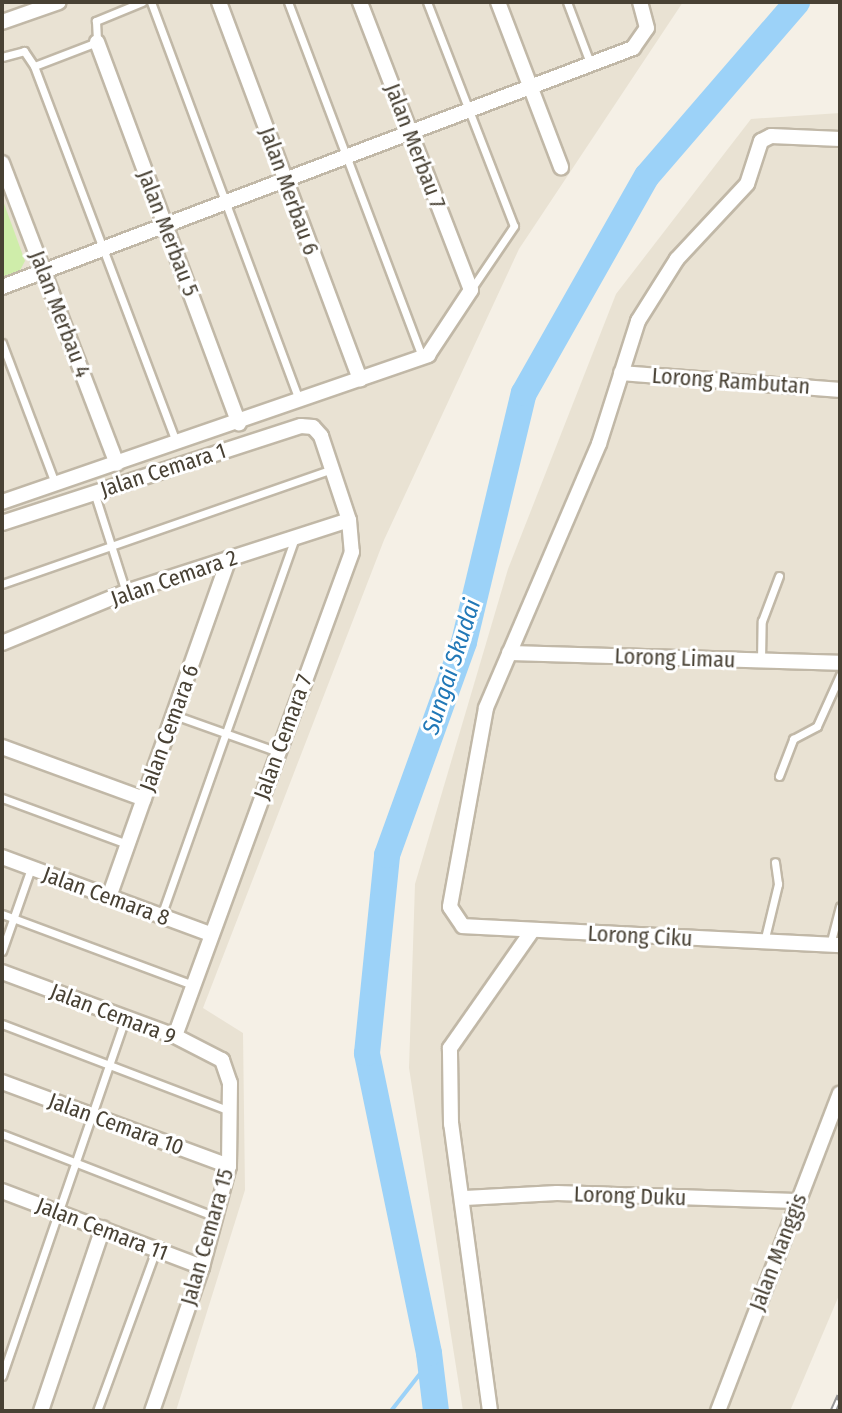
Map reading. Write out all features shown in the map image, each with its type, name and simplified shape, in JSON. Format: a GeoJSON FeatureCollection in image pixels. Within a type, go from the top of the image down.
{"type":"FeatureCollection","features":[{"type":"Feature","properties":{"kind":"street"},"geometry":{"type":"LineString","coordinates":[[2,22],[59,2]]}},
{"type":"Feature","properties":{"kind":"street","name":"Jalan Merbau 6"},"geometry":{"type":"LineString","coordinates":[[219,2],[360,380]]}},
{"type":"Feature","properties":{"kind":"street","name":"Jalan Merbau 7"},"geometry":{"type":"LineString","coordinates":[[360,2],[471,290]]}},
{"type":"Feature","properties":{"kind":"street"},"geometry":{"type":"LineString","coordinates":[[498,2],[561,167]]}},
{"type":"Feature","properties":{"kind":"street"},"geometry":{"type":"LineString","coordinates":[[2,287],[166,227],[529,83],[633,48],[647,28],[640,2]]}},
{"type":"Feature","properties":{"kind":"street","name":"Jalan Merbau 5"},"geometry":{"type":"LineString","coordinates":[[97,42],[239,423]]}},
{"type":"Feature","properties":{"kind":"street"},"geometry":{"type":"LineString","coordinates":[[509,653],[599,444],[638,321],[677,259],[747,184],[761,141],[771,136],[840,139]]}},
{"type":"Feature","properties":{"kind":"street","name":"Jalan Merbau 4"},"geometry":{"type":"LineString","coordinates":[[2,163],[117,464]]}},
{"type":"Feature","properties":{"kind":"street"},"geometry":{"type":"LineString","coordinates":[[2,502],[423,359],[471,290]]}},
{"type":"Feature","properties":{"kind":"street","name":"Lorong Rambutan"},"geometry":{"type":"LineString","coordinates":[[621,373],[840,390]]}},
{"type":"Feature","properties":{"kind":"street","name":"Jalan Cemara 1"},"geometry":{"type":"LineString","coordinates":[[2,523],[301,426],[313,427],[321,436]]}},
{"type":"Feature","properties":{"kind":"street","name":"Jalan Cemara 7"},"geometry":{"type":"LineString","coordinates":[[175,1036],[352,552],[349,520],[321,436]]}},
{"type":"Feature","properties":{"kind":"street","name":"Jalan Cemara 2"},"geometry":{"type":"LineString","coordinates":[[2,643],[126,592],[349,520]]}},
{"type":"Feature","properties":{"kind":"street","name":"Jalan Cemara 6"},"geometry":{"type":"LineString","coordinates":[[109,897],[229,559]]}},
{"type":"Feature","properties":{"kind":"street","name":"Lorong Limau"},"geometry":{"type":"LineString","coordinates":[[509,653],[840,663]]}},
{"type":"Feature","properties":{"kind":"street","name":"Lorong Ciku"},"geometry":{"type":"LineString","coordinates":[[509,653],[486,708],[450,907],[463,926],[835,945]]}},
{"type":"Feature","properties":{"kind":"street"},"geometry":{"type":"LineString","coordinates":[[2,747],[144,799]]}},
{"type":"Feature","properties":{"kind":"street","name":"Jalan Cemara 8"},"geometry":{"type":"LineString","coordinates":[[2,857],[210,934]]}},
{"type":"Feature","properties":{"kind":"street"},"geometry":{"type":"LineString","coordinates":[[490,1411],[465,1198],[451,1124],[450,1048],[532,931]]}},
{"type":"Feature","properties":{"kind":"street","name":"Jalan Cemara 9"},"geometry":{"type":"LineString","coordinates":[[2,972],[175,1036],[222,1060]]}},
{"type":"Feature","properties":{"kind":"street","name":"Jalan Cemara 15"},"geometry":{"type":"LineString","coordinates":[[152,1411],[202,1267],[229,1166],[230,1083],[222,1060]]}},
{"type":"Feature","properties":{"kind":"street","name":"Jalan Cemara 10"},"geometry":{"type":"LineString","coordinates":[[2,1082],[229,1166]]}},
{"type":"Feature","properties":{"kind":"street","name":"Jalan Manggis"},"geometry":{"type":"LineString","coordinates":[[718,1411],[796,1201],[840,1094]]}},
{"type":"Feature","properties":{"kind":"street"},"geometry":{"type":"LineString","coordinates":[[2,1209],[5,1192]]}},
{"type":"Feature","properties":{"kind":"street","name":"Jalan Cemara 11"},"geometry":{"type":"LineString","coordinates":[[5,1192],[202,1267]]}},
{"type":"Feature","properties":{"kind":"street","name":"Lorong Duku"},"geometry":{"type":"LineString","coordinates":[[465,1198],[557,1193],[796,1201]]}},
{"type":"Feature","properties":{"kind":"street"},"geometry":{"type":"LineString","coordinates":[[41,1411],[103,1228]]}},
{"type":"Feature","properties":{"kind":"lane"},"geometry":{"type":"LineString","coordinates":[[34,66],[97,42],[96,21],[142,2]]}},
{"type":"Feature","properties":{"kind":"lane"},"geometry":{"type":"LineString","coordinates":[[151,2],[299,402]]}},
{"type":"Feature","properties":{"kind":"lane"},"geometry":{"type":"LineString","coordinates":[[288,2],[423,359]]}},
{"type":"Feature","properties":{"kind":"lane"},"geometry":{"type":"LineString","coordinates":[[427,2],[514,226],[471,290]]}},
{"type":"Feature","properties":{"kind":"lane"},"geometry":{"type":"LineString","coordinates":[[567,2],[590,63]]}},
{"type":"Feature","properties":{"kind":"lane"},"geometry":{"type":"LineString","coordinates":[[2,57],[24,51],[34,66],[106,249],[177,444]]}},
{"type":"Feature","properties":{"kind":"lane"},"geometry":{"type":"LineString","coordinates":[[2,343],[56,485]]}},
{"type":"Feature","properties":{"kind":"lane"},"geometry":{"type":"LineString","coordinates":[[2,584],[111,543],[332,469]]}},
{"type":"Feature","properties":{"kind":"lane"},"geometry":{"type":"LineString","coordinates":[[94,492],[126,592]]}},
{"type":"Feature","properties":{"kind":"lane"},"geometry":{"type":"LineString","coordinates":[[161,916],[295,538]]}},
{"type":"Feature","properties":{"kind":"lane"},"geometry":{"type":"LineString","coordinates":[[761,660],[762,621],[779,576]]}},
{"type":"Feature","properties":{"kind":"lane"},"geometry":{"type":"LineString","coordinates":[[779,776],[793,739],[817,726],[840,675]]}},
{"type":"Feature","properties":{"kind":"lane"},"geometry":{"type":"LineString","coordinates":[[174,715],[278,752]]}},
{"type":"Feature","properties":{"kind":"lane"},"geometry":{"type":"LineString","coordinates":[[2,798],[127,844]]}},
{"type":"Feature","properties":{"kind":"lane"},"geometry":{"type":"LineString","coordinates":[[764,942],[778,884],[775,862]]}},
{"type":"Feature","properties":{"kind":"lane"},"geometry":{"type":"LineString","coordinates":[[2,951],[31,868]]}},
{"type":"Feature","properties":{"kind":"lane"},"geometry":{"type":"LineString","coordinates":[[835,945],[840,906]]}},
{"type":"Feature","properties":{"kind":"lane"},"geometry":{"type":"LineString","coordinates":[[2,914],[193,985]]}},
{"type":"Feature","properties":{"kind":"lane"},"geometry":{"type":"LineString","coordinates":[[2,1376],[55,1210],[92,1116],[125,1017]]}},
{"type":"Feature","properties":{"kind":"lane"},"geometry":{"type":"LineString","coordinates":[[2,1024],[230,1111]]}},
{"type":"Feature","properties":{"kind":"lane"},"geometry":{"type":"LineString","coordinates":[[2,1134],[76,1159],[217,1217]]}},
{"type":"Feature","properties":{"kind":"lane"},"geometry":{"type":"LineString","coordinates":[[97,1411],[156,1250]]}},
{"type":"Feature","properties":{"kind":"shaded area"},"geometry":{"type":"Polygon","coordinates":[[[2,2],[683,2],[519,249],[384,540],[203,1008],[243,1033],[245,1190],[176,1411],[2,1411],[2,2]]]}},
{"type":"Feature","properties":{"kind":"shaded area"},"geometry":{"type":"Polygon","coordinates":[[[840,113],[840,1293],[790,1411],[463,1411],[409,1068],[415,884],[508,569],[616,294],[751,119],[840,113]]]}},
{"type":"Feature","properties":{"kind":"green space"},"geometry":{"type":"Polygon","coordinates":[[[2,198],[25,261],[17,276],[2,281],[2,198]]]}},
{"type":"Feature","properties":{"kind":"waterway","name":"Sungai Skudai"},"geometry":{"type":"LineString","coordinates":[[436,1411],[429,1353],[367,1053],[387,855],[464,642],[524,393],[647,176],[797,2]]}},
{"type":"Feature","properties":{"kind":"waterway"},"geometry":{"type":"LineString","coordinates":[[391,1411],[430,1361]]}},
{"type":"Feature","properties":{"kind":"railway"},"geometry":{"type":"LineString","coordinates":[[833,1411],[840,1395]]}}]}
